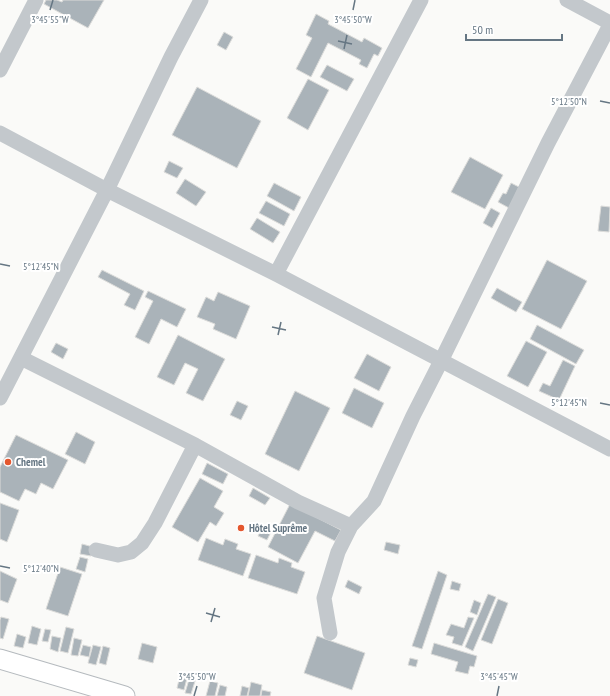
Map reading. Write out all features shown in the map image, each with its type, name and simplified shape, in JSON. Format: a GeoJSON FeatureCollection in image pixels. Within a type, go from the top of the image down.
{"type":"FeatureCollection","features":[{"type":"Feature","properties":{"kind":"main road"},"geometry":{"type":"LineString","coordinates":[[0,659],[125,696]]}},
{"type":"Feature","properties":{"kind":"street"},"geometry":{"type":"LineString","coordinates":[[0,70],[36,0]]}},
{"type":"Feature","properties":{"kind":"street"},"geometry":{"type":"LineString","coordinates":[[0,398],[107,190],[171,57],[202,0]]}},
{"type":"Feature","properties":{"kind":"street"},"geometry":{"type":"LineString","coordinates":[[276,274],[421,0]]}},
{"type":"Feature","properties":{"kind":"street"},"geometry":{"type":"LineString","coordinates":[[330,633],[324,598],[338,552],[351,526],[374,501],[412,416],[441,361],[548,143],[610,24],[567,0]]}},
{"type":"Feature","properties":{"kind":"street"},"geometry":{"type":"LineString","coordinates":[[0,133],[107,190],[276,274],[610,449]]}},
{"type":"Feature","properties":{"kind":"street"},"geometry":{"type":"LineString","coordinates":[[21,358],[195,445],[298,502],[351,526]]}},
{"type":"Feature","properties":{"kind":"street"},"geometry":{"type":"LineString","coordinates":[[96,550],[118,555],[131,552],[142,543],[155,523],[195,445]]}},
{"type":"Feature","properties":{"kind":"building"},"geometry":{"type":"Polygon","coordinates":[[[46,0],[57,0],[62,2],[63,0],[104,0],[88,28],[44,4],[46,0]]]}},
{"type":"Feature","properties":{"kind":"building"},"geometry":{"type":"Polygon","coordinates":[[[316,14],[329,21],[328,24],[362,42],[364,38],[382,48],[378,56],[374,54],[367,68],[359,64],[361,60],[328,43],[311,77],[296,69],[312,38],[306,35],[316,14]]]}},
{"type":"Feature","properties":{"kind":"building"},"geometry":{"type":"Polygon","coordinates":[[[224,32],[233,37],[226,50],[217,45],[224,32]]]}},
{"type":"Feature","properties":{"kind":"building"},"geometry":{"type":"Polygon","coordinates":[[[327,65],[354,79],[347,91],[320,77],[327,65]]]}},
{"type":"Feature","properties":{"kind":"building"},"geometry":{"type":"Polygon","coordinates":[[[308,79],[329,90],[308,130],[287,118],[308,79]]]}},
{"type":"Feature","properties":{"kind":"building"},"geometry":{"type":"Polygon","coordinates":[[[197,87],[261,121],[237,168],[172,135],[197,87]]]}},
{"type":"Feature","properties":{"kind":"building"},"geometry":{"type":"Polygon","coordinates":[[[470,157],[503,175],[485,209],[451,192],[470,157]]]}},
{"type":"Feature","properties":{"kind":"building"},"geometry":{"type":"Polygon","coordinates":[[[169,161],[183,168],[177,178],[164,172],[169,161]]]}},
{"type":"Feature","properties":{"kind":"building"},"geometry":{"type":"Polygon","coordinates":[[[185,179],[206,192],[196,206],[176,193],[185,179]]]}},
{"type":"Feature","properties":{"kind":"building"},"geometry":{"type":"Polygon","coordinates":[[[274,183],[301,197],[294,211],[267,196],[274,183]]]}},
{"type":"Feature","properties":{"kind":"building"},"geometry":{"type":"Polygon","coordinates":[[[511,183],[519,187],[509,208],[498,202],[503,193],[506,194],[511,183]]]}},
{"type":"Feature","properties":{"kind":"building"},"geometry":{"type":"Polygon","coordinates":[[[266,201],[290,214],[284,226],[259,213],[266,201]]]}},
{"type":"Feature","properties":{"kind":"building"},"geometry":{"type":"Polygon","coordinates":[[[601,206],[610,207],[609,232],[598,231],[601,206]]]}},
{"type":"Feature","properties":{"kind":"building"},"geometry":{"type":"Polygon","coordinates":[[[491,208],[500,213],[492,228],[483,223],[491,208]]]}},
{"type":"Feature","properties":{"kind":"building"},"geometry":{"type":"Polygon","coordinates":[[[257,218],[280,232],[273,243],[250,229],[257,218]]]}},
{"type":"Feature","properties":{"kind":"building"},"geometry":{"type":"Polygon","coordinates":[[[547,260],[587,281],[561,329],[522,309],[547,260]]]}},
{"type":"Feature","properties":{"kind":"building"},"geometry":{"type":"Polygon","coordinates":[[[102,270],[144,291],[135,310],[124,305],[130,294],[98,277],[102,270]]]}},
{"type":"Feature","properties":{"kind":"building"},"geometry":{"type":"Polygon","coordinates":[[[497,288],[522,302],[516,312],[491,298],[497,288]]]}},
{"type":"Feature","properties":{"kind":"building"},"geometry":{"type":"Polygon","coordinates":[[[148,291],[186,309],[177,327],[161,319],[149,344],[135,337],[153,301],[145,297],[148,291]]]}},
{"type":"Feature","properties":{"kind":"building"},"geometry":{"type":"Polygon","coordinates":[[[218,292],[250,306],[236,339],[213,329],[215,324],[197,317],[206,297],[214,301],[218,292]]]}},
{"type":"Feature","properties":{"kind":"building"},"geometry":{"type":"Polygon","coordinates":[[[537,325],[584,350],[576,364],[530,339],[537,325]]]}},
{"type":"Feature","properties":{"kind":"building"},"geometry":{"type":"Polygon","coordinates":[[[178,335],[225,359],[203,401],[186,393],[198,369],[185,363],[174,385],[157,377],[178,335]]]}},
{"type":"Feature","properties":{"kind":"building"},"geometry":{"type":"Polygon","coordinates":[[[526,341],[547,352],[528,387],[507,376],[526,341]]]}},
{"type":"Feature","properties":{"kind":"building"},"geometry":{"type":"Polygon","coordinates":[[[56,343],[68,349],[63,359],[51,352],[56,343]]]}},
{"type":"Feature","properties":{"kind":"building"},"geometry":{"type":"Polygon","coordinates":[[[367,354],[391,367],[379,391],[354,378],[367,354]]]}},
{"type":"Feature","properties":{"kind":"building"},"geometry":{"type":"Polygon","coordinates":[[[563,360],[575,366],[559,400],[539,391],[543,383],[550,386],[563,360]]]}},
{"type":"Feature","properties":{"kind":"building"},"geometry":{"type":"Polygon","coordinates":[[[354,388],[384,403],[372,428],[342,413],[354,388]]]}},
{"type":"Feature","properties":{"kind":"building"},"geometry":{"type":"Polygon","coordinates":[[[295,391],[330,408],[299,471],[265,454],[295,391]]]}},
{"type":"Feature","properties":{"kind":"building"},"geometry":{"type":"Polygon","coordinates":[[[237,401],[248,406],[241,420],[230,415],[237,401]]]}},
{"type":"Feature","properties":{"kind":"building"},"geometry":{"type":"Polygon","coordinates":[[[76,432],[95,442],[85,464],[65,454],[76,432]]]}},
{"type":"Feature","properties":{"kind":"building"},"geometry":{"type":"Polygon","coordinates":[[[16,435],[68,460],[53,489],[41,483],[36,494],[25,489],[19,501],[0,492],[0,467],[16,435]]]}},
{"type":"Feature","properties":{"kind":"building"},"geometry":{"type":"Polygon","coordinates":[[[207,463],[228,474],[223,484],[202,474],[207,463]]]}},
{"type":"Feature","properties":{"kind":"building"},"geometry":{"type":"Polygon","coordinates":[[[200,478],[223,491],[214,507],[224,513],[216,526],[210,522],[198,542],[172,527],[200,478]]]}},
{"type":"Feature","properties":{"kind":"building"},"geometry":{"type":"Polygon","coordinates":[[[253,488],[270,498],[265,505],[249,496],[253,488]]]}},
{"type":"Feature","properties":{"kind":"building"},"geometry":{"type":"Polygon","coordinates":[[[0,503],[19,510],[7,542],[0,539],[0,503]]]}},
{"type":"Feature","properties":{"kind":"building"},"geometry":{"type":"Polygon","coordinates":[[[290,504],[341,530],[335,541],[315,531],[298,563],[268,547],[290,504]]]}},
{"type":"Feature","properties":{"kind":"building"},"geometry":{"type":"Polygon","coordinates":[[[262,528],[271,532],[267,540],[258,536],[262,528]]]}},
{"type":"Feature","properties":{"kind":"building"},"geometry":{"type":"Polygon","coordinates":[[[206,538],[223,545],[225,539],[238,544],[236,549],[251,554],[243,576],[198,560],[206,538]]]}},
{"type":"Feature","properties":{"kind":"building"},"geometry":{"type":"Polygon","coordinates":[[[386,542],[400,545],[398,554],[384,550],[386,542]]]}},
{"type":"Feature","properties":{"kind":"building"},"geometry":{"type":"Polygon","coordinates":[[[82,544],[93,547],[91,556],[80,554],[82,544]]]}},
{"type":"Feature","properties":{"kind":"building"},"geometry":{"type":"Polygon","coordinates":[[[256,555],[278,563],[279,558],[292,563],[291,567],[305,572],[297,594],[248,578],[256,555]]]}},
{"type":"Feature","properties":{"kind":"building"},"geometry":{"type":"Polygon","coordinates":[[[80,557],[88,559],[85,572],[76,569],[80,557]]]}},
{"type":"Feature","properties":{"kind":"building"},"geometry":{"type":"Polygon","coordinates":[[[60,567],[82,574],[68,616],[46,609],[60,567]]]}},
{"type":"Feature","properties":{"kind":"building"},"geometry":{"type":"Polygon","coordinates":[[[0,571],[17,579],[8,603],[0,600],[0,571]]]}},
{"type":"Feature","properties":{"kind":"building"},"geometry":{"type":"Polygon","coordinates":[[[438,571],[447,575],[422,649],[412,646],[438,571]]]}},
{"type":"Feature","properties":{"kind":"building"},"geometry":{"type":"Polygon","coordinates":[[[348,580],[362,587],[359,594],[345,587],[348,580]]]}},
{"type":"Feature","properties":{"kind":"building"},"geometry":{"type":"Polygon","coordinates":[[[452,581],[461,584],[459,591],[450,589],[452,581]]]}},
{"type":"Feature","properties":{"kind":"building"},"geometry":{"type":"Polygon","coordinates":[[[488,594],[496,597],[473,651],[465,647],[488,594]]]}},
{"type":"Feature","properties":{"kind":"building"},"geometry":{"type":"Polygon","coordinates":[[[498,599],[508,603],[492,644],[481,640],[498,599]]]}},
{"type":"Feature","properties":{"kind":"building"},"geometry":{"type":"Polygon","coordinates":[[[474,600],[481,603],[477,615],[470,612],[474,600]]]}},
{"type":"Feature","properties":{"kind":"building"},"geometry":{"type":"Polygon","coordinates":[[[1,617],[9,619],[3,639],[0,638],[1,617]]]}},
{"type":"Feature","properties":{"kind":"building"},"geometry":{"type":"Polygon","coordinates":[[[468,617],[474,618],[462,646],[452,643],[454,637],[446,635],[451,624],[464,628],[468,617]]]}},
{"type":"Feature","properties":{"kind":"building"},"geometry":{"type":"Polygon","coordinates":[[[32,626],[41,629],[37,645],[28,643],[32,626]]]}},
{"type":"Feature","properties":{"kind":"building"},"geometry":{"type":"Polygon","coordinates":[[[66,627],[74,629],[68,653],[60,651],[66,627]]]}},
{"type":"Feature","properties":{"kind":"building"},"geometry":{"type":"Polygon","coordinates":[[[45,629],[51,630],[48,642],[42,641],[45,629]]]}},
{"type":"Feature","properties":{"kind":"building"},"geometry":{"type":"Polygon","coordinates":[[[17,634],[26,637],[23,648],[14,646],[17,634]]]}},
{"type":"Feature","properties":{"kind":"building"},"geometry":{"type":"Polygon","coordinates":[[[52,636],[61,638],[58,652],[50,649],[52,636]]]}},
{"type":"Feature","properties":{"kind":"building"},"geometry":{"type":"Polygon","coordinates":[[[317,636],[365,653],[352,690],[304,673],[317,636]]]}},
{"type":"Feature","properties":{"kind":"building"},"geometry":{"type":"Polygon","coordinates":[[[74,638],[82,640],[78,656],[71,655],[74,638]]]}},
{"type":"Feature","properties":{"kind":"building"},"geometry":{"type":"Polygon","coordinates":[[[142,643],[157,647],[153,663],[138,659],[142,643]]]}},
{"type":"Feature","properties":{"kind":"building"},"geometry":{"type":"Polygon","coordinates":[[[434,643],[477,656],[474,667],[470,666],[468,674],[455,671],[458,662],[431,654],[434,643]]]}},
{"type":"Feature","properties":{"kind":"building"},"geometry":{"type":"Polygon","coordinates":[[[83,645],[91,647],[89,657],[80,655],[83,645]]]}},
{"type":"Feature","properties":{"kind":"building"},"geometry":{"type":"Polygon","coordinates":[[[93,645],[101,647],[96,665],[88,663],[93,645]]]}},
{"type":"Feature","properties":{"kind":"building"},"geometry":{"type":"Polygon","coordinates":[[[103,646],[110,648],[106,665],[99,663],[103,646]]]}},
{"type":"Feature","properties":{"kind":"building"},"geometry":{"type":"Polygon","coordinates":[[[410,658],[418,660],[416,667],[408,665],[410,658]]]}},
{"type":"Feature","properties":{"kind":"building"},"geometry":{"type":"Polygon","coordinates":[[[181,672],[188,674],[184,690],[177,688],[181,672]]]}},
{"type":"Feature","properties":{"kind":"building"},"geometry":{"type":"Polygon","coordinates":[[[190,676],[196,678],[191,694],[185,693],[190,676]]]}},
{"type":"Feature","properties":{"kind":"building"},"geometry":{"type":"Polygon","coordinates":[[[210,681],[218,683],[215,696],[206,696],[210,681]]]}},
{"type":"Feature","properties":{"kind":"building"},"geometry":{"type":"Polygon","coordinates":[[[251,682],[262,685],[260,696],[248,696],[251,682]]]}},
{"type":"Feature","properties":{"kind":"building"},"geometry":{"type":"Polygon","coordinates":[[[220,685],[227,687],[225,696],[217,696],[220,685]]]}},
{"type":"Feature","properties":{"kind":"building"},"geometry":{"type":"Polygon","coordinates":[[[242,686],[249,688],[247,696],[240,696],[242,686]]]}},
{"type":"Feature","properties":{"kind":"building"},"geometry":{"type":"Polygon","coordinates":[[[262,690],[271,692],[270,696],[261,696],[262,690]]]}},
{"type":"Feature","properties":{"kind":"place","name":"Chemel"},"geometry":{"type":"Point","coordinates":[8,462]}},
{"type":"Feature","properties":{"kind":"place","name":"Hôtel Suprême"},"geometry":{"type":"Point","coordinates":[241,528]}}]}
